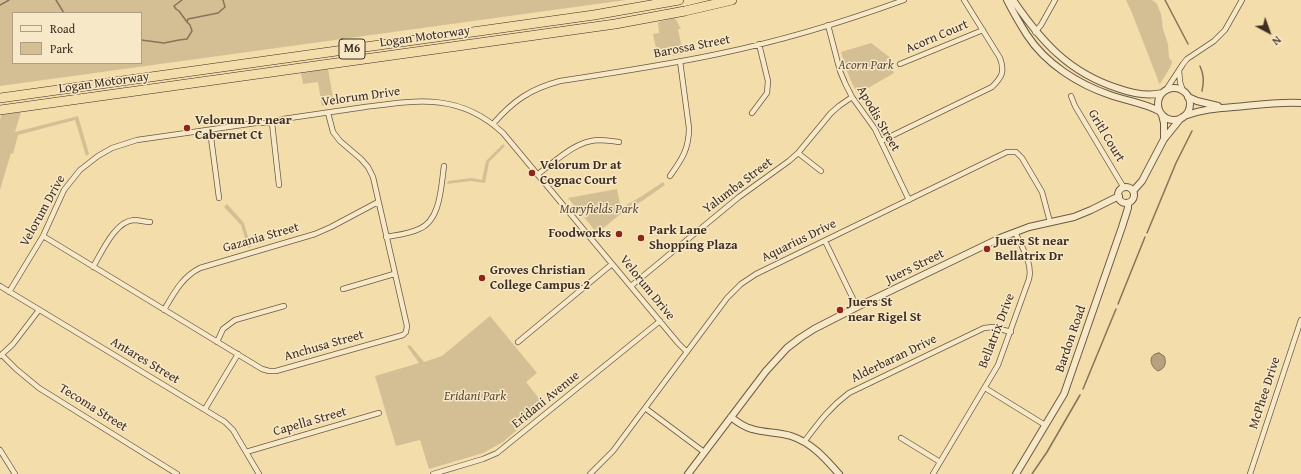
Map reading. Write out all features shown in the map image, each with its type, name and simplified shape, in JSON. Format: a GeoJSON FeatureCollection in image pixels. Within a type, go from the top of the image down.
{"type":"FeatureCollection","features":[{"type":"Feature","properties":{"kind":"highway","name":"Logan Motorway"},"geometry":{"type":"LineString","coordinates":[[3,98],[594,15],[679,0]]}},
{"type":"Feature","properties":{"kind":"highway","name":"Logan Motorway"},"geometry":{"type":"LineString","coordinates":[[1,110],[615,24],[685,11],[732,0]]}},
{"type":"Feature","properties":{"kind":"street","name":"Barossa Street"},"geometry":{"type":"LineString","coordinates":[[493,124],[521,97],[547,84],[644,68],[759,44],[828,25],[904,0]]}},
{"type":"Feature","properties":{"kind":"street"},"geometry":{"type":"LineString","coordinates":[[881,141],[992,87],[1002,75],[1003,67],[1000,58],[964,0]]}},
{"type":"Feature","properties":{"kind":"street"},"geometry":{"type":"LineString","coordinates":[[1007,0],[1027,36],[1044,55],[1065,73],[1096,90],[1122,100],[1143,104],[1172,120],[1196,112],[1222,107],[1282,102],[1301,103]]}},
{"type":"Feature","properties":{"kind":"street"},"geometry":{"type":"LineString","coordinates":[[1013,0],[1035,32],[1050,48],[1071,66],[1101,83],[1126,91],[1146,95],[1175,88],[1183,91]]}},
{"type":"Feature","properties":{"kind":"street"},"geometry":{"type":"LineString","coordinates":[[1035,32],[1041,25],[1055,0]]}},
{"type":"Feature","properties":{"kind":"street"},"geometry":{"type":"LineString","coordinates":[[1164,139],[1164,123],[1160,113],[1158,101],[1187,59],[1214,41],[1225,30],[1242,0]]}},
{"type":"Feature","properties":{"kind":"street","name":"Apodis Street"},"geometry":{"type":"LineString","coordinates":[[828,25],[840,71],[852,97],[871,123],[881,141],[909,200]]}},
{"type":"Feature","properties":{"kind":"street","name":"Acorn Court"},"geometry":{"type":"LineString","coordinates":[[900,64],[983,30]]}},
{"type":"Feature","properties":{"kind":"street"},"geometry":{"type":"LineString","coordinates":[[752,113],[763,100],[767,93],[768,87],[768,81],[759,44]]}},
{"type":"Feature","properties":{"kind":"street"},"geometry":{"type":"LineString","coordinates":[[670,176],[683,157],[689,138],[690,128],[680,61]]}},
{"type":"Feature","properties":{"kind":"street"},"geometry":{"type":"LineString","coordinates":[[1134,192],[1130,188],[1124,188],[1120,191],[1119,196],[1121,201],[1128,202],[1134,198],[1134,192],[1142,181],[1164,139],[1183,117],[1190,105],[1188,97],[1183,91],[1180,82],[1179,70]]}},
{"type":"Feature","properties":{"kind":"street","name":"Gritl Court"},"geometry":{"type":"LineString","coordinates":[[1071,96],[1075,106],[1124,188]]}},
{"type":"Feature","properties":{"kind":"street","name":"Yalumba Street"},"geometry":{"type":"LineString","coordinates":[[631,286],[739,197],[789,161],[798,153],[830,113],[852,97]]}},
{"type":"Feature","properties":{"kind":"street"},"geometry":{"type":"LineString","coordinates":[[1188,97],[1197,101],[1222,107]]}},
{"type":"Feature","properties":{"kind":"street","name":"Velorum Drive"},"geometry":{"type":"LineString","coordinates":[[10,292],[43,236],[60,198],[69,183],[85,166],[112,148],[136,140],[256,123],[272,123],[283,119],[404,102],[433,101],[452,104],[467,110],[493,124],[509,139],[687,352]]}},
{"type":"Feature","properties":{"kind":"street","name":"Anchusa Street"},"geometry":{"type":"LineString","coordinates":[[43,236],[216,342],[262,369],[269,371],[276,371],[403,335],[406,332],[407,326],[373,177],[368,167],[361,159],[340,141],[333,132],[328,113]]}},
{"type":"Feature","properties":{"kind":"street"},"geometry":{"type":"LineString","coordinates":[[272,123],[280,185]]}},
{"type":"Feature","properties":{"kind":"street"},"geometry":{"type":"LineString","coordinates":[[210,130],[219,198]]}},
{"type":"Feature","properties":{"kind":"street"},"geometry":{"type":"LineString","coordinates":[[538,174],[580,144],[597,140],[619,142]]}},
{"type":"Feature","properties":{"kind":"street","name":"Aquarius Drive"},"geometry":{"type":"LineString","coordinates":[[590,474],[613,451],[727,298],[741,284],[756,274],[1003,154],[1013,151],[1022,158],[1042,192],[1050,222]]}},
{"type":"Feature","properties":{"kind":"street"},"geometry":{"type":"LineString","coordinates":[[798,153],[821,171]]}},
{"type":"Feature","properties":{"kind":"street"},"geometry":{"type":"LineString","coordinates":[[386,237],[419,230],[426,226],[431,220],[436,213],[444,166]]}},
{"type":"Feature","properties":{"kind":"street","name":"Juers Street"},"geometry":{"type":"LineString","coordinates":[[688,474],[766,371],[787,348],[800,338],[814,329],[857,307],[992,241],[1015,232],[1074,217],[1119,196]]}},
{"type":"Feature","properties":{"kind":"street","name":"Gazania Street"},"geometry":{"type":"LineString","coordinates":[[164,310],[179,284],[192,272],[200,268],[315,234],[378,202]]}},
{"type":"Feature","properties":{"kind":"street","name":"Bardon Road"},"geometry":{"type":"LineString","coordinates":[[1016,474],[1064,394],[1122,227],[1128,208],[1128,202]]}},
{"type":"Feature","properties":{"kind":"street"},"geometry":{"type":"LineString","coordinates":[[94,267],[116,229],[124,222],[134,220],[150,222]]}},
{"type":"Feature","properties":{"kind":"street","name":"Bellatrix Drive"},"geometry":{"type":"LineString","coordinates":[[933,474],[998,365],[1011,332],[1031,272],[1015,232]]}},
{"type":"Feature","properties":{"kind":"street"},"geometry":{"type":"LineString","coordinates":[[825,241],[857,307]]}},
{"type":"Feature","properties":{"kind":"street"},"geometry":{"type":"LineString","coordinates":[[518,342],[612,264]]}},
{"type":"Feature","properties":{"kind":"street"},"geometry":{"type":"LineString","coordinates":[[343,289],[394,274]]}},
{"type":"Feature","properties":{"kind":"street","name":"Antares Street"},"geometry":{"type":"LineString","coordinates":[[0,286],[225,422],[231,427],[259,474]]}},
{"type":"Feature","properties":{"kind":"street"},"geometry":{"type":"LineString","coordinates":[[216,342],[223,329],[235,320],[284,306]]}},
{"type":"Feature","properties":{"kind":"street"},"geometry":{"type":"LineString","coordinates":[[1,356],[13,344],[39,310]]}},
{"type":"Feature","properties":{"kind":"street","name":"McPhee Drive"},"geometry":{"type":"LineString","coordinates":[[1250,474],[1301,320]]}},
{"type":"Feature","properties":{"kind":"street","name":"Eridani Avenue"},"geometry":{"type":"LineString","coordinates":[[433,474],[444,472],[497,453],[660,321]]}},
{"type":"Feature","properties":{"kind":"street","name":"Alderbaran Drive"},"geometry":{"type":"LineString","coordinates":[[804,442],[836,402],[849,393],[984,328],[993,327],[1011,332]]}},
{"type":"Feature","properties":{"kind":"street"},"geometry":{"type":"LineString","coordinates":[[205,409],[238,354]]}},
{"type":"Feature","properties":{"kind":"street","name":"Tecoma Street"},"geometry":{"type":"LineString","coordinates":[[1,356],[39,388],[177,474]]}},
{"type":"Feature","properties":{"kind":"street"},"geometry":{"type":"LineString","coordinates":[[985,388],[1045,425]]}},
{"type":"Feature","properties":{"kind":"street"},"geometry":{"type":"LineString","coordinates":[[645,408],[704,452]]}},
{"type":"Feature","properties":{"kind":"street","name":"Capella Street"},"geometry":{"type":"LineString","coordinates":[[246,452],[379,413]]}},
{"type":"Feature","properties":{"kind":"street"},"geometry":{"type":"LineString","coordinates":[[731,417],[749,428],[792,436],[804,442],[814,448],[827,460],[838,474]]}},
{"type":"Feature","properties":{"kind":"street"},"geometry":{"type":"LineString","coordinates":[[901,438],[940,462]]}},
{"type":"Feature","properties":{"kind":"street"},"geometry":{"type":"LineString","coordinates":[[0,450],[15,474]]}},
{"type":"Feature","properties":{"kind":"green space"},"geometry":{"type":"Polygon","coordinates":[[[0,0],[626,0],[0,86],[0,0]]]}},
{"type":"Feature","properties":{"kind":"green space"},"geometry":{"type":"Polygon","coordinates":[[[1126,0],[1152,0],[1157,4],[1161,14],[1163,29],[1168,44],[1169,58],[1172,61],[1171,66],[1160,84],[1158,82],[1126,0]]]}},
{"type":"Feature","properties":{"kind":"green space"},"geometry":{"type":"Polygon","coordinates":[[[675,18],[681,29],[678,29],[683,54],[658,58],[653,34],[659,33],[658,22],[675,18]]]}},
{"type":"Feature","properties":{"kind":"green space","name":"Acorn Park"},"geometry":{"type":"Polygon","coordinates":[[[871,43],[892,59],[891,68],[894,73],[858,94],[848,74],[841,52],[871,43]]]}},
{"type":"Feature","properties":{"kind":"green space"},"geometry":{"type":"Polygon","coordinates":[[[328,69],[334,104],[322,106],[318,82],[303,84],[301,73],[328,69]]]}},
{"type":"Feature","properties":{"kind":"green space"},"geometry":{"type":"Polygon","coordinates":[[[21,112],[15,132],[78,116],[89,154],[86,156],[75,120],[18,135],[0,190],[1,115],[21,112]]]}},
{"type":"Feature","properties":{"kind":"green space"},"geometry":{"type":"Polygon","coordinates":[[[503,144],[505,146],[489,162],[485,183],[471,181],[447,184],[448,181],[471,178],[482,180],[486,161],[503,144]]]}},
{"type":"Feature","properties":{"kind":"green space","name":"Maryfields Park"},"geometry":{"type":"Polygon","coordinates":[[[663,182],[665,185],[622,213],[597,233],[568,198],[617,189],[621,208],[663,182]]]}},
{"type":"Feature","properties":{"kind":"green space"},"geometry":{"type":"Polygon","coordinates":[[[227,204],[244,223],[251,247],[248,248],[241,225],[224,207],[227,204]]]}},
{"type":"Feature","properties":{"kind":"green space","name":"Eridani Park"},"geometry":{"type":"Polygon","coordinates":[[[490,316],[537,373],[526,382],[545,406],[503,442],[483,453],[429,469],[420,440],[396,446],[375,376],[419,363],[407,346],[410,345],[424,362],[442,356],[490,316]]]}},
{"type":"Feature","properties":{"kind":"shaded area"},"geometry":{"type":"Polygon","coordinates":[[[1159,353],[1164,356],[1165,363],[1164,367],[1158,371],[1153,367],[1151,358],[1155,354],[1159,353]]]}},
{"type":"Feature","properties":{"kind":"waterway"},"geometry":{"type":"LineString","coordinates":[[0,5],[9,0]]}},
{"type":"Feature","properties":{"kind":"waterway"},"geometry":{"type":"LineString","coordinates":[[56,0],[63,12]]}},
{"type":"Feature","properties":{"kind":"waterway"},"geometry":{"type":"LineString","coordinates":[[182,0],[174,6],[187,22]]}},
{"type":"Feature","properties":{"kind":"waterway"},"geometry":{"type":"LineString","coordinates":[[142,40],[164,43],[187,39],[192,31],[187,22],[188,19],[218,13],[225,7],[223,0]]}},
{"type":"Feature","properties":{"kind":"waterway"},"geometry":{"type":"LineString","coordinates":[[1165,0],[1188,44]]}},
{"type":"Feature","properties":{"kind":"waterway"},"geometry":{"type":"LineString","coordinates":[[1200,66],[1203,78],[1202,91]]}},
{"type":"Feature","properties":{"kind":"waterway"},"geometry":{"type":"LineString","coordinates":[[1147,233],[1176,163],[1192,131]]}},
{"type":"Feature","properties":{"kind":"waterway"},"geometry":{"type":"LineString","coordinates":[[1118,304],[1145,237]]}},
{"type":"Feature","properties":{"kind":"waterway"},"geometry":{"type":"LineString","coordinates":[[1083,389],[1116,309]]}},
{"type":"Feature","properties":{"kind":"waterway"},"geometry":{"type":"LineString","coordinates":[[1032,474],[1047,452],[1080,395]]}},
{"type":"Feature","properties":{"kind":"place","name":"Velorum Dr near Cabernet Ct"},"geometry":{"type":"Point","coordinates":[187,128]}},
{"type":"Feature","properties":{"kind":"place","name":"Velorum Dr at Cognac Court"},"geometry":{"type":"Point","coordinates":[532,173]}},
{"type":"Feature","properties":{"kind":"place","name":"Foodworks"},"geometry":{"type":"Point","coordinates":[619,234]}},
{"type":"Feature","properties":{"kind":"place","name":"Park Lane Shopping Plaza"},"geometry":{"type":"Point","coordinates":[641,238]}},
{"type":"Feature","properties":{"kind":"place","name":"Juers St near Bellatrix Dr"},"geometry":{"type":"Point","coordinates":[987,249]}},
{"type":"Feature","properties":{"kind":"place","name":"Groves Christian College Campus 2"},"geometry":{"type":"Point","coordinates":[482,278]}},
{"type":"Feature","properties":{"kind":"place","name":"Juers St near Rigel St"},"geometry":{"type":"Point","coordinates":[840,310]}}]}
